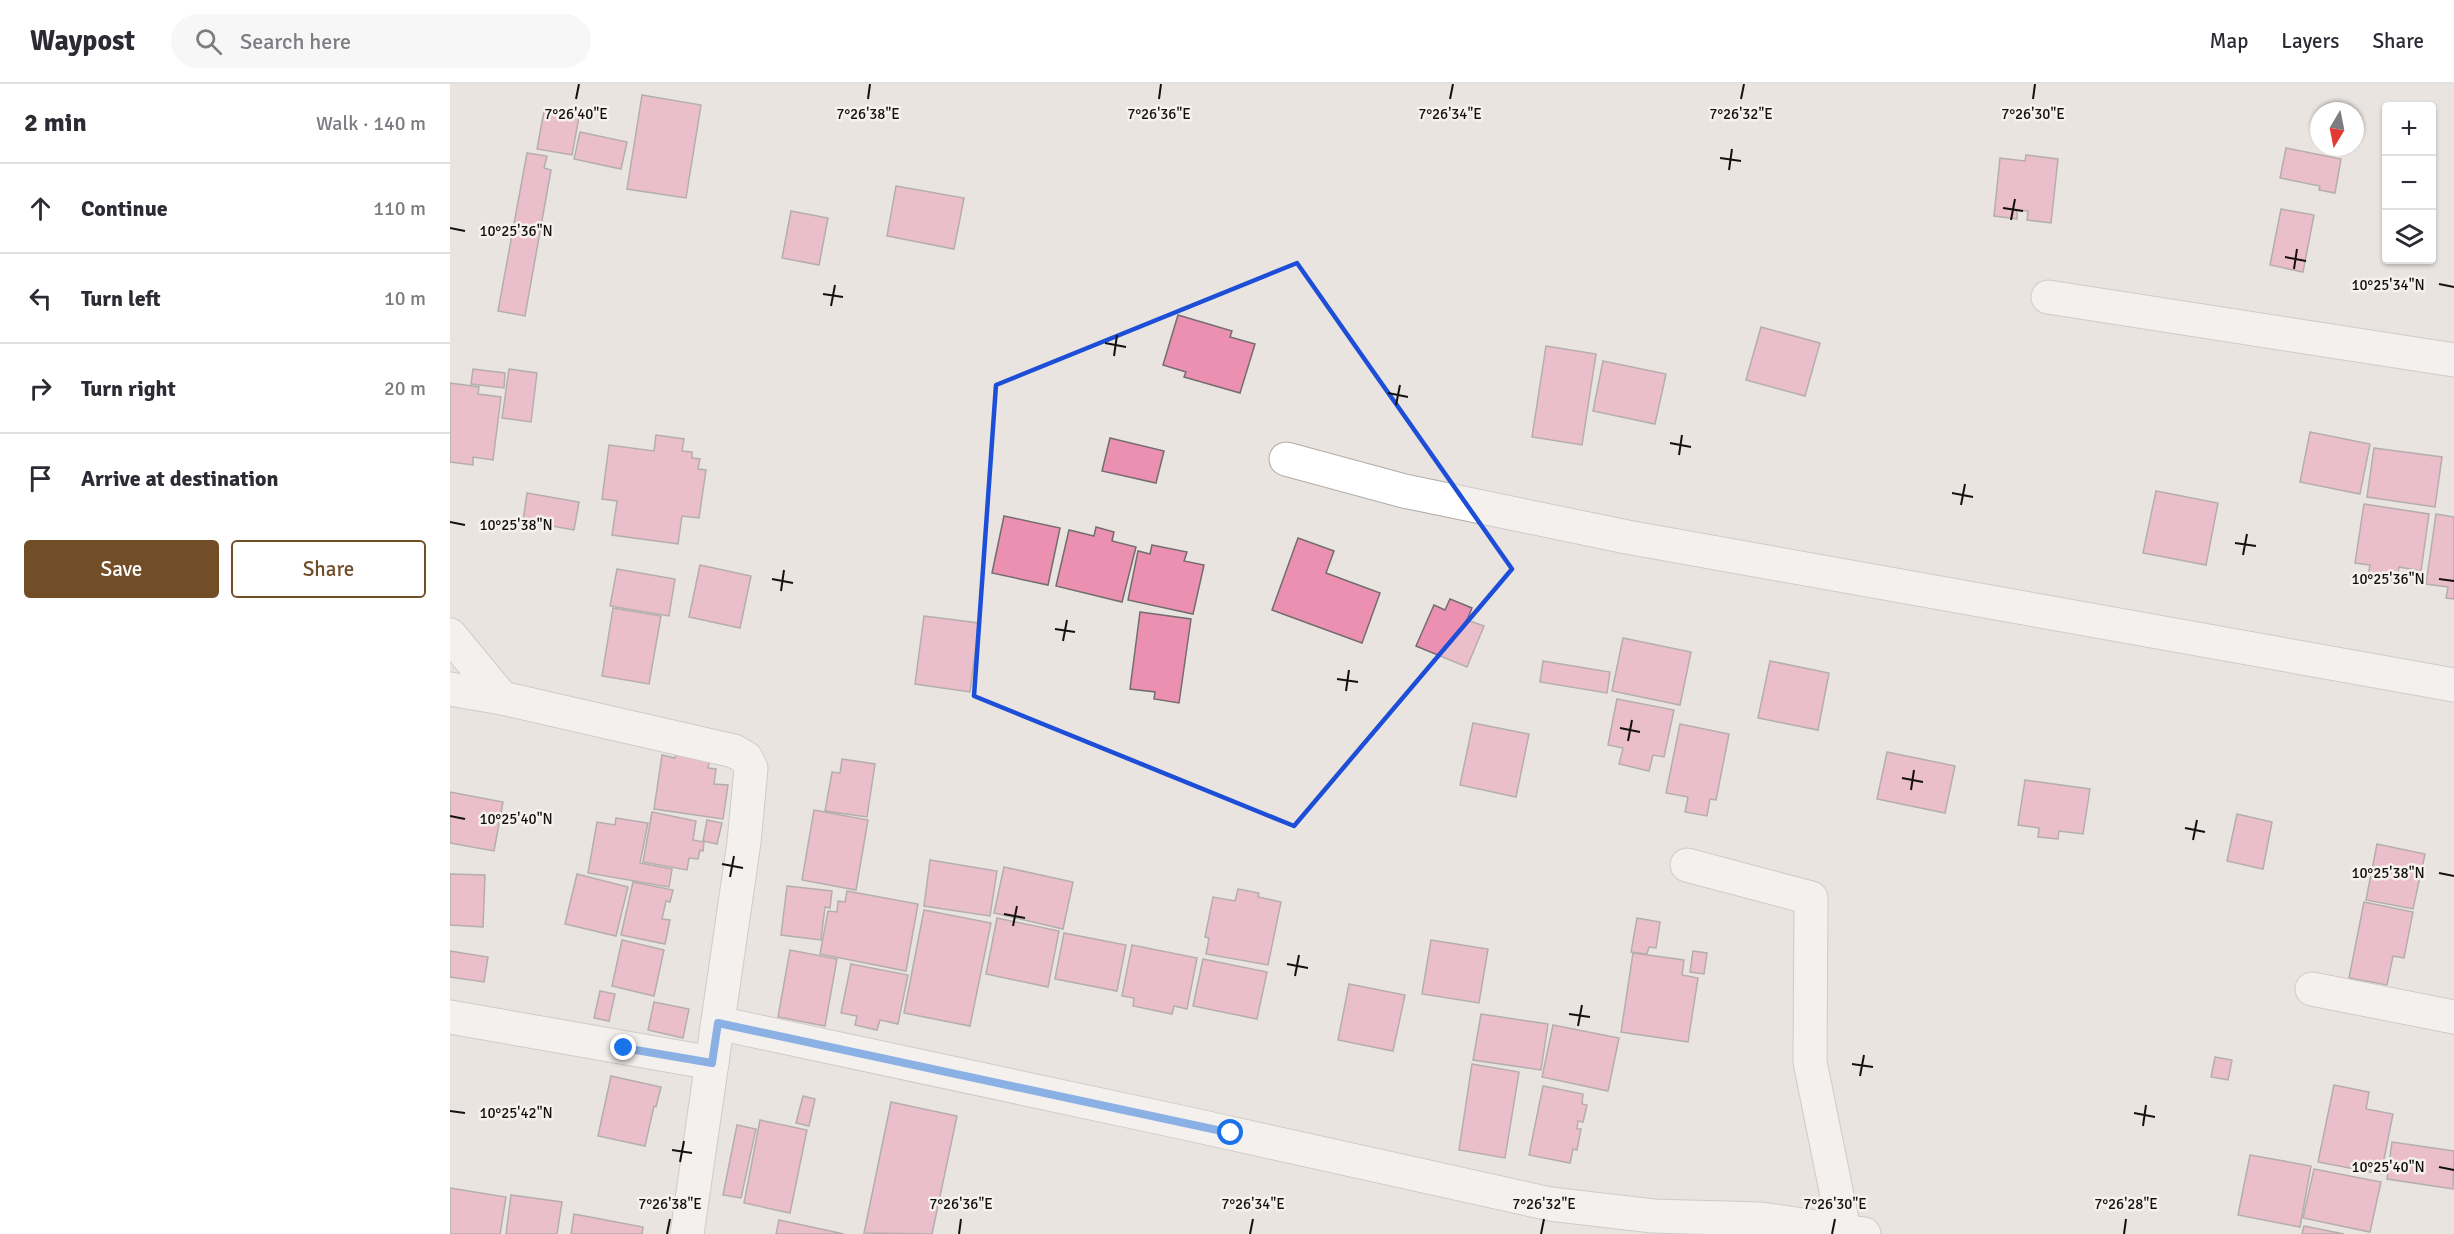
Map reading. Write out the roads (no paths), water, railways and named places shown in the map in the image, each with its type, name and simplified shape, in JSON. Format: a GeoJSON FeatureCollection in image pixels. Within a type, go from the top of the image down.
{"type":"FeatureCollection","features":[{"type":"Feature","properties":{"kind":"street"},"geometry":{"type":"LineString","coordinates":[[2048,297],[2454,360]]}},
{"type":"Feature","properties":{"kind":"street"},"geometry":{"type":"LineString","coordinates":[[1286,459],[1404,491],[1627,537],[2454,685]]}},
{"type":"Feature","properties":{"kind":"street"},"geometry":{"type":"LineString","coordinates":[[450,635],[502,698]]}},
{"type":"Feature","properties":{"kind":"street"},"geometry":{"type":"LineString","coordinates":[[450,689],[502,698],[734,751],[746,758],[751,768],[744,842],[687,1234]]}},
{"type":"Feature","properties":{"kind":"street"},"geometry":{"type":"LineString","coordinates":[[718,1023],[1185,1122],[1550,1204],[1653,1216],[1761,1219],[1853,1232],[1810,1062],[1811,898],[1687,865]]}},
{"type":"Feature","properties":{"kind":"street"},"geometry":{"type":"LineString","coordinates":[[2312,989],[2454,1017]]}},
{"type":"Feature","properties":{"kind":"street"},"geometry":{"type":"LineString","coordinates":[[450,1017],[712,1063]]}}]}
